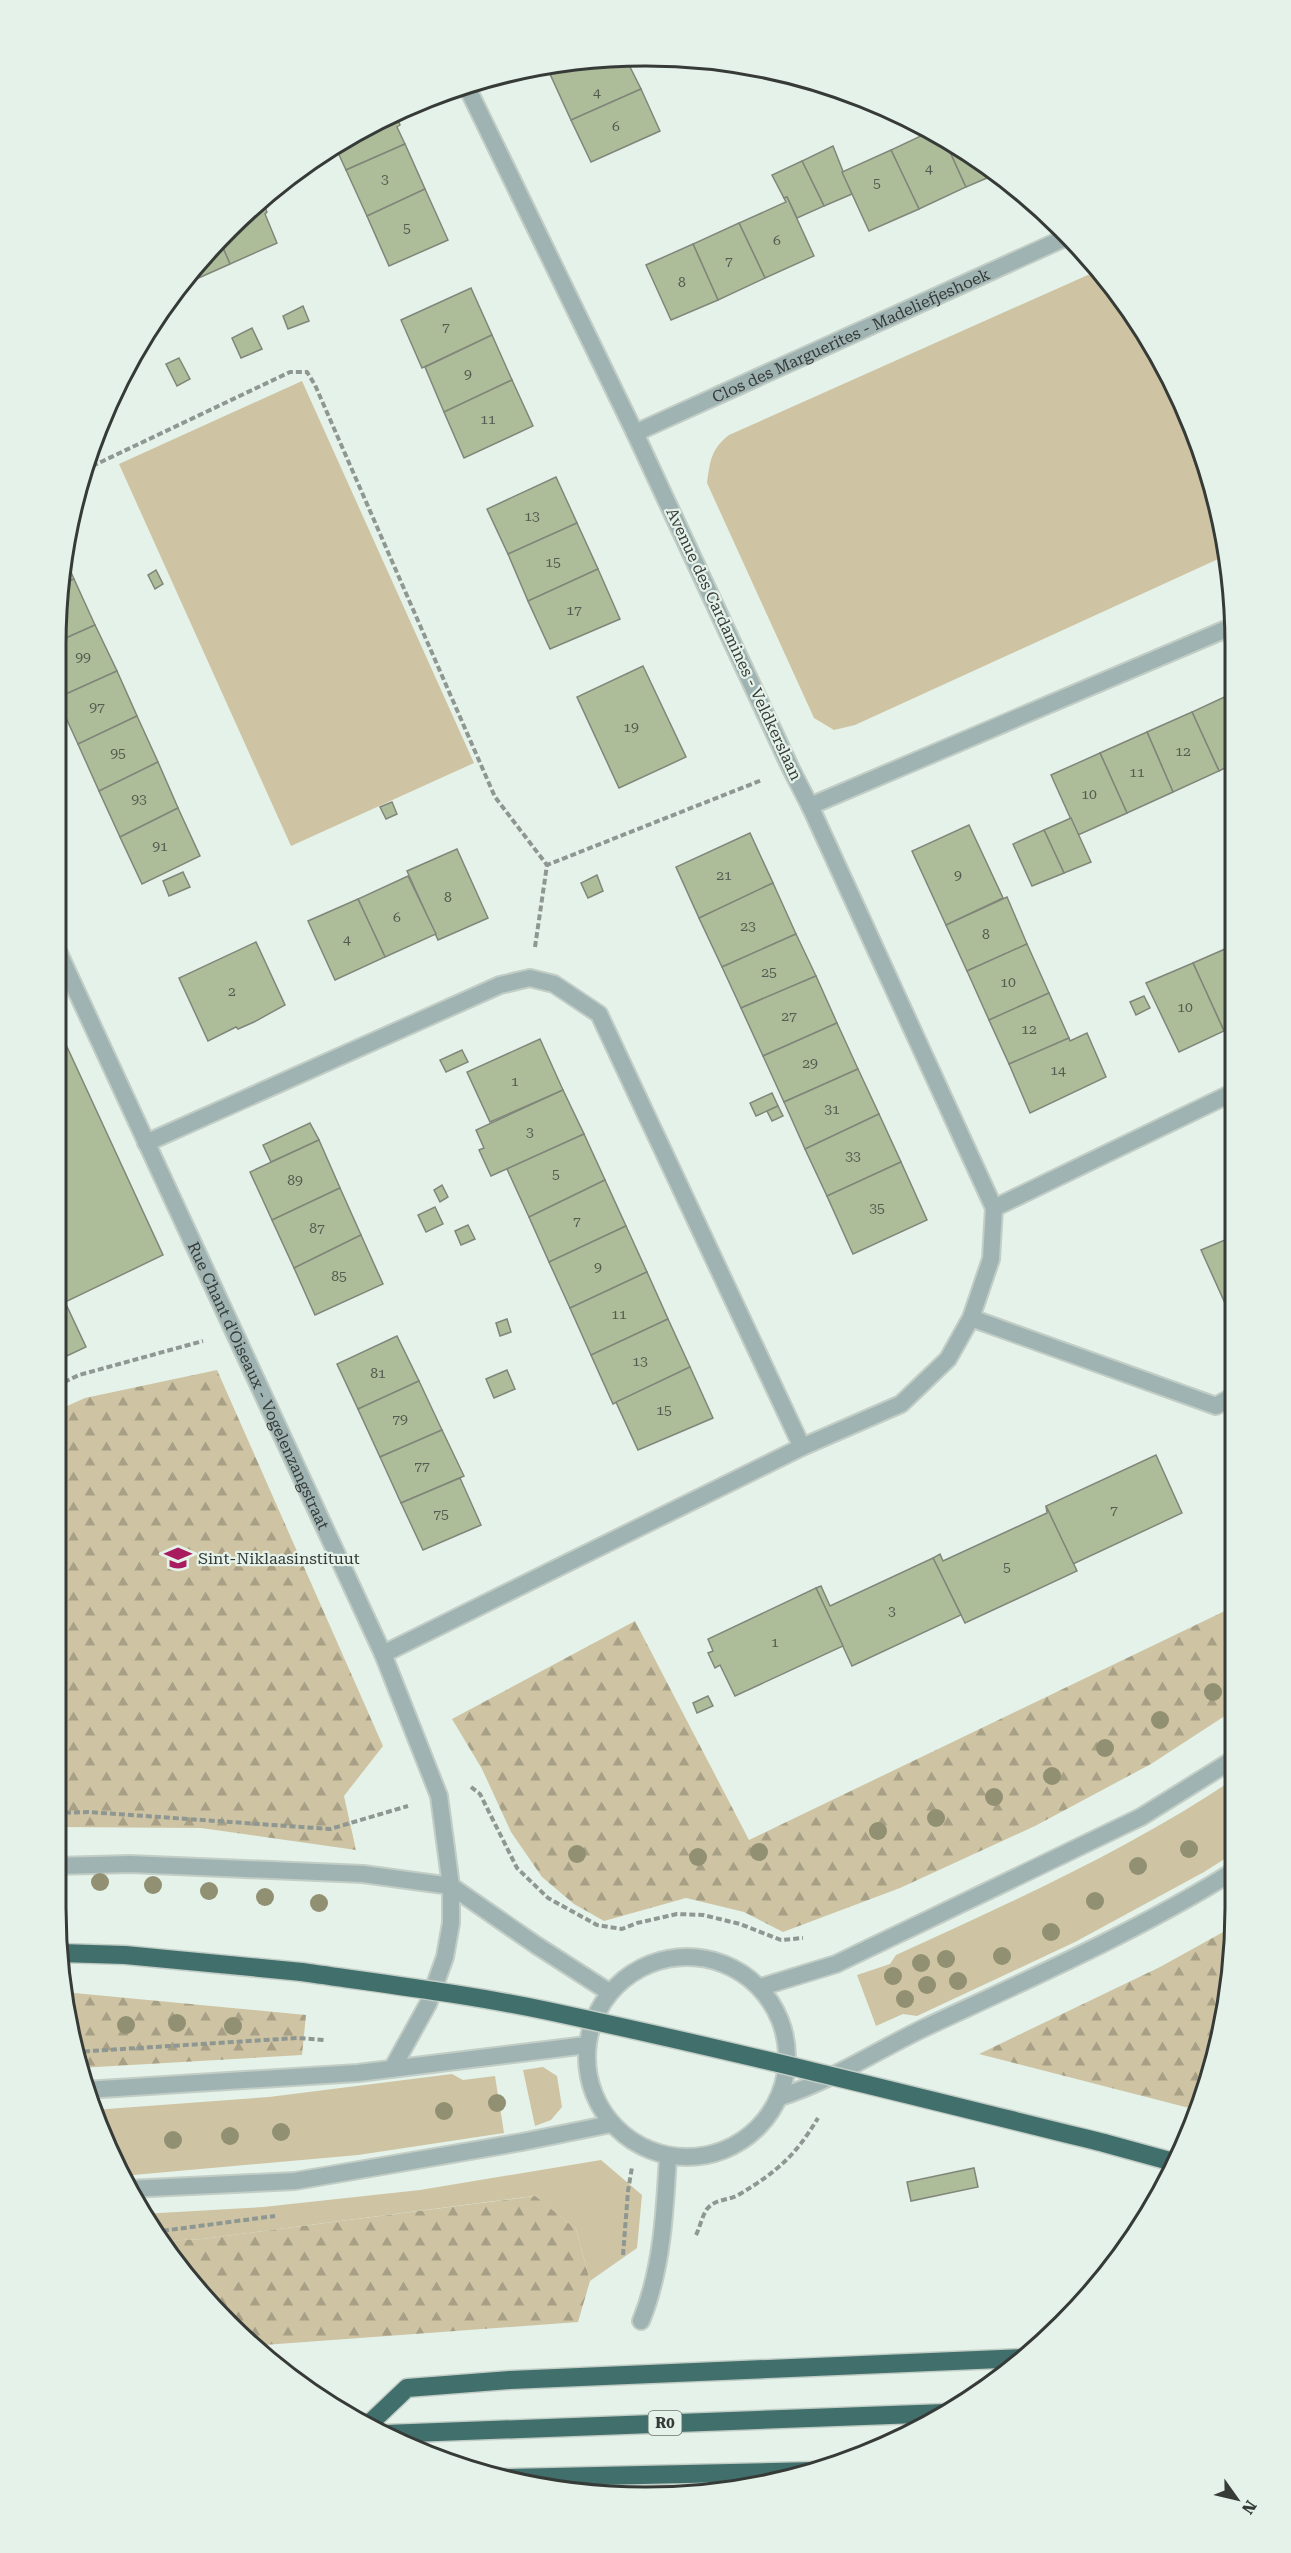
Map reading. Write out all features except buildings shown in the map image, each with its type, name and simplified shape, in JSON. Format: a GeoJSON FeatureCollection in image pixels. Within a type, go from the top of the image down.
{"type":"FeatureCollection","features":[{"type":"Feature","properties":{"kind":"highway"},"geometry":{"type":"LineString","coordinates":[[68,1953],[125,1955],[302,1972],[441,1992],[524,2007],[845,2079],[1167,2160]]}},
{"type":"Feature","properties":{"kind":"highway"},"geometry":{"type":"LineString","coordinates":[[374,2419],[407,2388],[522,2380],[1008,2359]]}},
{"type":"Feature","properties":{"kind":"highway","name":"R0"},"geometry":{"type":"LineString","coordinates":[[403,2433],[926,2414]]}},
{"type":"Feature","properties":{"kind":"highway"},"geometry":{"type":"LineString","coordinates":[[540,2477],[776,2472]]}},
{"type":"Feature","properties":{"kind":"street","name":"Avenue des Cardamines - Veldkerslaan"},"geometry":{"type":"LineString","coordinates":[[470,94],[635,433],[810,806],[994,1208]]}},
{"type":"Feature","properties":{"kind":"street","name":"Clos des Marguerites - Madeliefjeshoek"},"geometry":{"type":"LineString","coordinates":[[635,433],[1059,240]]}},
{"type":"Feature","properties":{"kind":"street"},"geometry":{"type":"LineString","coordinates":[[810,806],[1225,630]]}},
{"type":"Feature","properties":{"kind":"street","name":"Rue Chant d'Oiseaux - Vogelenzangstraat"},"geometry":{"type":"LineString","coordinates":[[66,969],[383,1654],[439,1796],[451,1886],[451,1923],[445,1957],[428,2004],[392,2069]]}},
{"type":"Feature","properties":{"kind":"street"},"geometry":{"type":"LineString","coordinates":[[146,1143],[500,985],[530,978],[554,984],[599,1014],[801,1447]]}},
{"type":"Feature","properties":{"kind":"street"},"geometry":{"type":"LineString","coordinates":[[383,1654],[801,1447],[901,1404],[948,1359],[971,1318],[991,1259],[994,1208],[1225,1096]]}},
{"type":"Feature","properties":{"kind":"street"},"geometry":{"type":"LineString","coordinates":[[971,1318],[1216,1406],[1225,1401]]}},
{"type":"Feature","properties":{"kind":"street"},"geometry":{"type":"LineString","coordinates":[[761,1987],[836,1964],[868,1949],[1141,1817],[1225,1765]]}},
{"type":"Feature","properties":{"kind":"street"},"geometry":{"type":"LineString","coordinates":[[66,1866],[130,1864],[363,1874],[451,1886],[609,1992]]}},
{"type":"Feature","properties":{"kind":"street"},"geometry":{"type":"LineString","coordinates":[[780,2097],[809,2088],[873,2053],[1041,1973],[1225,1876]]}},
{"type":"Feature","properties":{"kind":"street"},"geometry":{"type":"LineString","coordinates":[[701,1956],[734,1966],[761,1987],[782,2020],[789,2059],[780,2097],[762,2126],[734,2146],[702,2157],[668,2156],[637,2145],[611,2124],[596,2100],[588,2073],[587,2044],[594,2017],[609,1992],[635,1970],[667,1957],[701,1956]]}},
{"type":"Feature","properties":{"kind":"street"},"geometry":{"type":"LineString","coordinates":[[96,2089],[307,2077],[392,2069],[587,2044]]}},
{"type":"Feature","properties":{"kind":"street"},"geometry":{"type":"LineString","coordinates":[[139,2188],[295,2181],[522,2142],[611,2124]]}},
{"type":"Feature","properties":{"kind":"street"},"geometry":{"type":"LineString","coordinates":[[641,2321],[652,2294],[661,2233],[668,2156]]}},
{"type":"Feature","properties":{"kind":"path"},"geometry":{"type":"LineString","coordinates":[[95,465],[290,372],[307,372],[320,395],[495,797],[547,865],[530,978]]}},
{"type":"Feature","properties":{"kind":"path"},"geometry":{"type":"LineString","coordinates":[[547,865],[791,769]]}},
{"type":"Feature","properties":{"kind":"path"},"geometry":{"type":"LineString","coordinates":[[66,1381],[79,1375],[199,1343],[231,1328]]}},
{"type":"Feature","properties":{"kind":"path"},"geometry":{"type":"LineString","coordinates":[[66,1813],[88,1812],[330,1829],[469,1785],[480,1794],[517,1868],[548,1898],[597,1925],[622,1929],[637,1923],[677,1914],[702,1915],[740,1924],[781,1940],[812,1937]]}},
{"type":"Feature","properties":{"kind":"path"},"geometry":{"type":"LineString","coordinates":[[625,2228],[695,2237],[707,2210],[719,2199],[736,2196],[783,2164],[801,2147],[821,2114]]}},
{"type":"Feature","properties":{"kind":"path"},"geometry":{"type":"LineString","coordinates":[[623,2263],[628,2191],[637,2145]]}},
{"type":"Feature","properties":{"kind":"green space"},"geometry":{"type":"Polygon","coordinates":[[[1090,274],[1127,324],[1147,356],[1181,424],[1205,496],[1218,559],[855,725],[834,730],[814,718],[707,483],[715,451],[729,435],[1090,274]]]}},
{"type":"Feature","properties":{"kind":"green space"},"geometry":{"type":"Polygon","coordinates":[[[302,381],[474,763],[291,846],[119,464],[302,381]]]}},
{"type":"Feature","properties":{"kind":"green space","name":"Sint-Niklaasinstituut"},"geometry":{"type":"Polygon","coordinates":[[[217,1370],[383,1746],[344,1796],[356,1850],[201,1828],[66,1827],[66,1407],[85,1398],[217,1370]]]}},
{"type":"Feature","properties":{"kind":"green space"},"geometry":{"type":"Polygon","coordinates":[[[1225,1611],[1225,1716],[1151,1764],[1035,1826],[900,1888],[783,1932],[744,1912],[686,1898],[604,1921],[574,1904],[542,1877],[511,1832],[482,1769],[452,1719],[635,1621],[749,1840],[1225,1611]]]}},
{"type":"Feature","properties":{"kind":"green space"},"geometry":{"type":"Polygon","coordinates":[[[1225,1785],[1225,1859],[1075,1942],[917,2016],[903,2014],[876,2026],[857,1975],[890,1964],[896,1955],[1069,1874],[1194,1805],[1225,1785]]]}},
{"type":"Feature","properties":{"kind":"green space"},"geometry":{"type":"Polygon","coordinates":[[[1224,1931],[1214,2021],[1189,2108],[979,2054],[1160,1967],[1224,1931]]]}},
{"type":"Feature","properties":{"kind":"green space"},"geometry":{"type":"Polygon","coordinates":[[[73,1993],[306,2015],[302,2055],[89,2067],[73,1993]]]}},
{"type":"Feature","properties":{"kind":"green space"},"geometry":{"type":"Polygon","coordinates":[[[543,2067],[557,2076],[562,2107],[551,2120],[535,2126],[523,2070],[543,2067]]]}},
{"type":"Feature","properties":{"kind":"green space"},"geometry":{"type":"Polygon","coordinates":[[[452,2074],[463,2080],[495,2076],[504,2133],[358,2155],[132,2175],[103,2109],[269,2097],[452,2074]]]}},
{"type":"Feature","properties":{"kind":"green space"},"geometry":{"type":"Polygon","coordinates":[[[601,2160],[642,2195],[637,2248],[590,2281],[576,2229],[534,2196],[202,2239],[172,2240],[154,2213],[263,2207],[420,2190],[601,2160]]]}},
{"type":"Feature","properties":{"kind":"green space"},"geometry":{"type":"Polygon","coordinates":[[[535,2196],[576,2229],[590,2281],[578,2322],[266,2345],[210,2290],[172,2240],[202,2239],[535,2196]]]}},
{"type":"Feature","properties":{"kind":"place","name":"Sint-Niklaasinstituut"},"geometry":{"type":"Point","coordinates":[178,1558]}}]}
